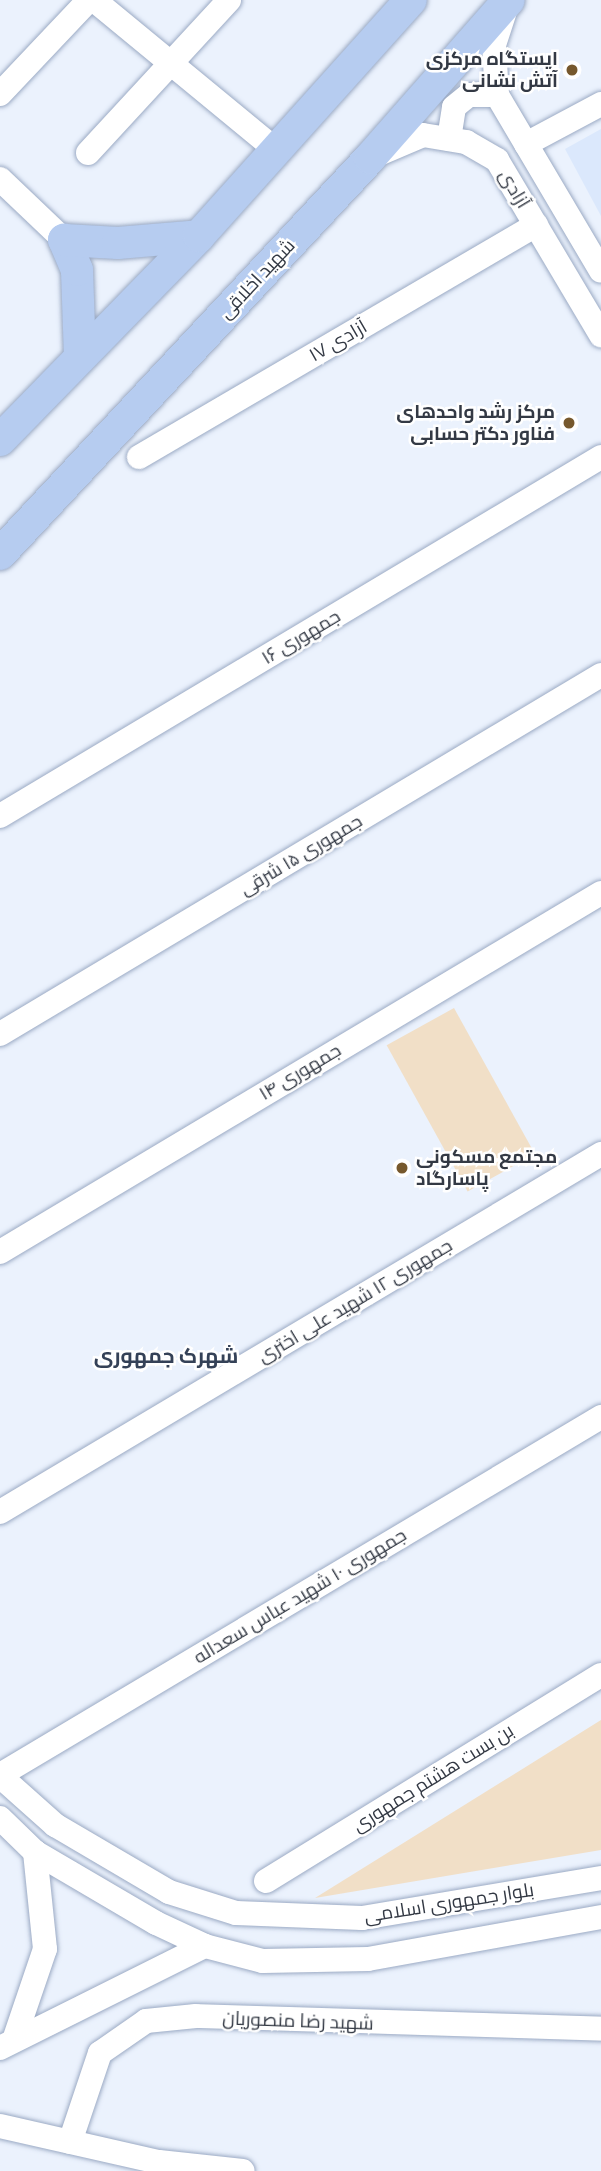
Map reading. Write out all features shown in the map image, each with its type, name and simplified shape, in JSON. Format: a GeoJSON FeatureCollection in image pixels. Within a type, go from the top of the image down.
{"type":"FeatureCollection","features":[{"type":"Feature","properties":{"kind":"main road"},"geometry":{"type":"LineString","coordinates":[[0,440],[199,236],[411,0]]}},
{"type":"Feature","properties":{"kind":"main road","name":"شهید اخلاقی"},"geometry":{"type":"LineString","coordinates":[[0,554],[370,158],[508,1]]}},
{"type":"Feature","properties":{"kind":"main road"},"geometry":{"type":"LineString","coordinates":[[80,358],[77,270],[64,240],[118,243],[199,236]]}},
{"type":"Feature","properties":{"kind":"street"},"geometry":{"type":"LineString","coordinates":[[0,94],[92,0],[276,150]]}},
{"type":"Feature","properties":{"kind":"street"},"geometry":{"type":"LineString","coordinates":[[88,153],[229,0]]}},
{"type":"Feature","properties":{"kind":"street","name":"آزادی"},"geometry":{"type":"LineString","coordinates":[[508,1],[494,46],[496,95],[601,271]]}},
{"type":"Feature","properties":{"kind":"street"},"geometry":{"type":"LineString","coordinates":[[449,139],[454,107],[469,95],[496,95]]}},
{"type":"Feature","properties":{"kind":"street"},"geometry":{"type":"LineString","coordinates":[[526,144],[601,104]]}},
{"type":"Feature","properties":{"kind":"street","name":"آزادی"},"geometry":{"type":"LineString","coordinates":[[370,158],[423,135],[466,142],[497,160],[601,335]]}},
{"type":"Feature","properties":{"kind":"street"},"geometry":{"type":"LineString","coordinates":[[0,179],[64,240]]}},
{"type":"Feature","properties":{"kind":"street","name":"آزادی ۱۷"},"geometry":{"type":"LineString","coordinates":[[139,457],[536,225]]}},
{"type":"Feature","properties":{"kind":"street","name":"جمهوری ۱۶"},"geometry":{"type":"LineString","coordinates":[[0,816],[601,457]]}},
{"type":"Feature","properties":{"kind":"street","name":"جمهوری ۱۵ شرقی"},"geometry":{"type":"LineString","coordinates":[[0,1034],[601,675]]}},
{"type":"Feature","properties":{"kind":"street","name":"جمهوری ۱۴"},"geometry":{"type":"LineString","coordinates":[[0,1252],[601,893]]}},
{"type":"Feature","properties":{"kind":"street","name":"جمهوری ۱۲ شهید علی اختری"},"geometry":{"type":"LineString","coordinates":[[0,1512],[601,1154]]}},
{"type":"Feature","properties":{"kind":"street","name":"جمهوری ۱۰ شهید عباس سعداله"},"geometry":{"type":"LineString","coordinates":[[0,1775],[601,1417]]}},
{"type":"Feature","properties":{"kind":"street","name":"بن بست هشتم جمهوری"},"geometry":{"type":"LineString","coordinates":[[266,1881],[601,1675]]}},
{"type":"Feature","properties":{"kind":"street","name":"بلوار جمهوری اسلامی"},"geometry":{"type":"LineString","coordinates":[[0,1775],[55,1825],[169,1892],[236,1913],[362,1918],[594,1879]]}},
{"type":"Feature","properties":{"kind":"street","name":"بلوار جمهوری اسلامی"},"geometry":{"type":"LineString","coordinates":[[0,1818],[35,1852],[156,1923],[205,1946],[263,1961],[368,1959],[598,1917]]}},
{"type":"Feature","properties":{"kind":"street"},"geometry":{"type":"LineString","coordinates":[[7,2045],[45,1949],[35,1852]]}},
{"type":"Feature","properties":{"kind":"street"},"geometry":{"type":"LineString","coordinates":[[594,1879],[598,1917]]}},
{"type":"Feature","properties":{"kind":"street"},"geometry":{"type":"LineString","coordinates":[[7,2045],[205,1946]]}},
{"type":"Feature","properties":{"kind":"street","name":"شهید رضا منصوریان"},"geometry":{"type":"LineString","coordinates":[[70,2142],[100,2053],[146,2021],[196,2016],[601,2029]]}},
{"type":"Feature","properties":{"kind":"street"},"geometry":{"type":"LineString","coordinates":[[0,2126],[159,2162],[243,2171]]}},
{"type":"Feature","properties":{"kind":"shaded area"},"geometry":{"type":"Polygon","coordinates":[[[601,129],[601,216],[565,149],[601,129]]]}},
{"type":"Feature","properties":{"kind":"shaded area"},"geometry":{"type":"Polygon","coordinates":[[[454,1008],[535,1154],[468,1191],[387,1045],[454,1008]]]}},
{"type":"Feature","properties":{"kind":"shaded area"},"geometry":{"type":"Polygon","coordinates":[[[601,1720],[601,1850],[315,1898],[601,1720]]]}},
{"type":"Feature","properties":{"kind":"place","name":"ایستگاه مرکزی آتش نشانی"},"geometry":{"type":"Point","coordinates":[572,70]}},
{"type":"Feature","properties":{"kind":"place","name":"مرکز رشد واحدهای فناور دکتر حسابی"},"geometry":{"type":"Point","coordinates":[569,423]}},
{"type":"Feature","properties":{"kind":"place","name":"مجتمع مسکونی پاسارگاد"},"geometry":{"type":"Point","coordinates":[402,1168]}},
{"type":"Feature","properties":{"kind":"district","name":"شهرک جمهوری"},"geometry":{"type":"Point","coordinates":[166,1356]}}]}
